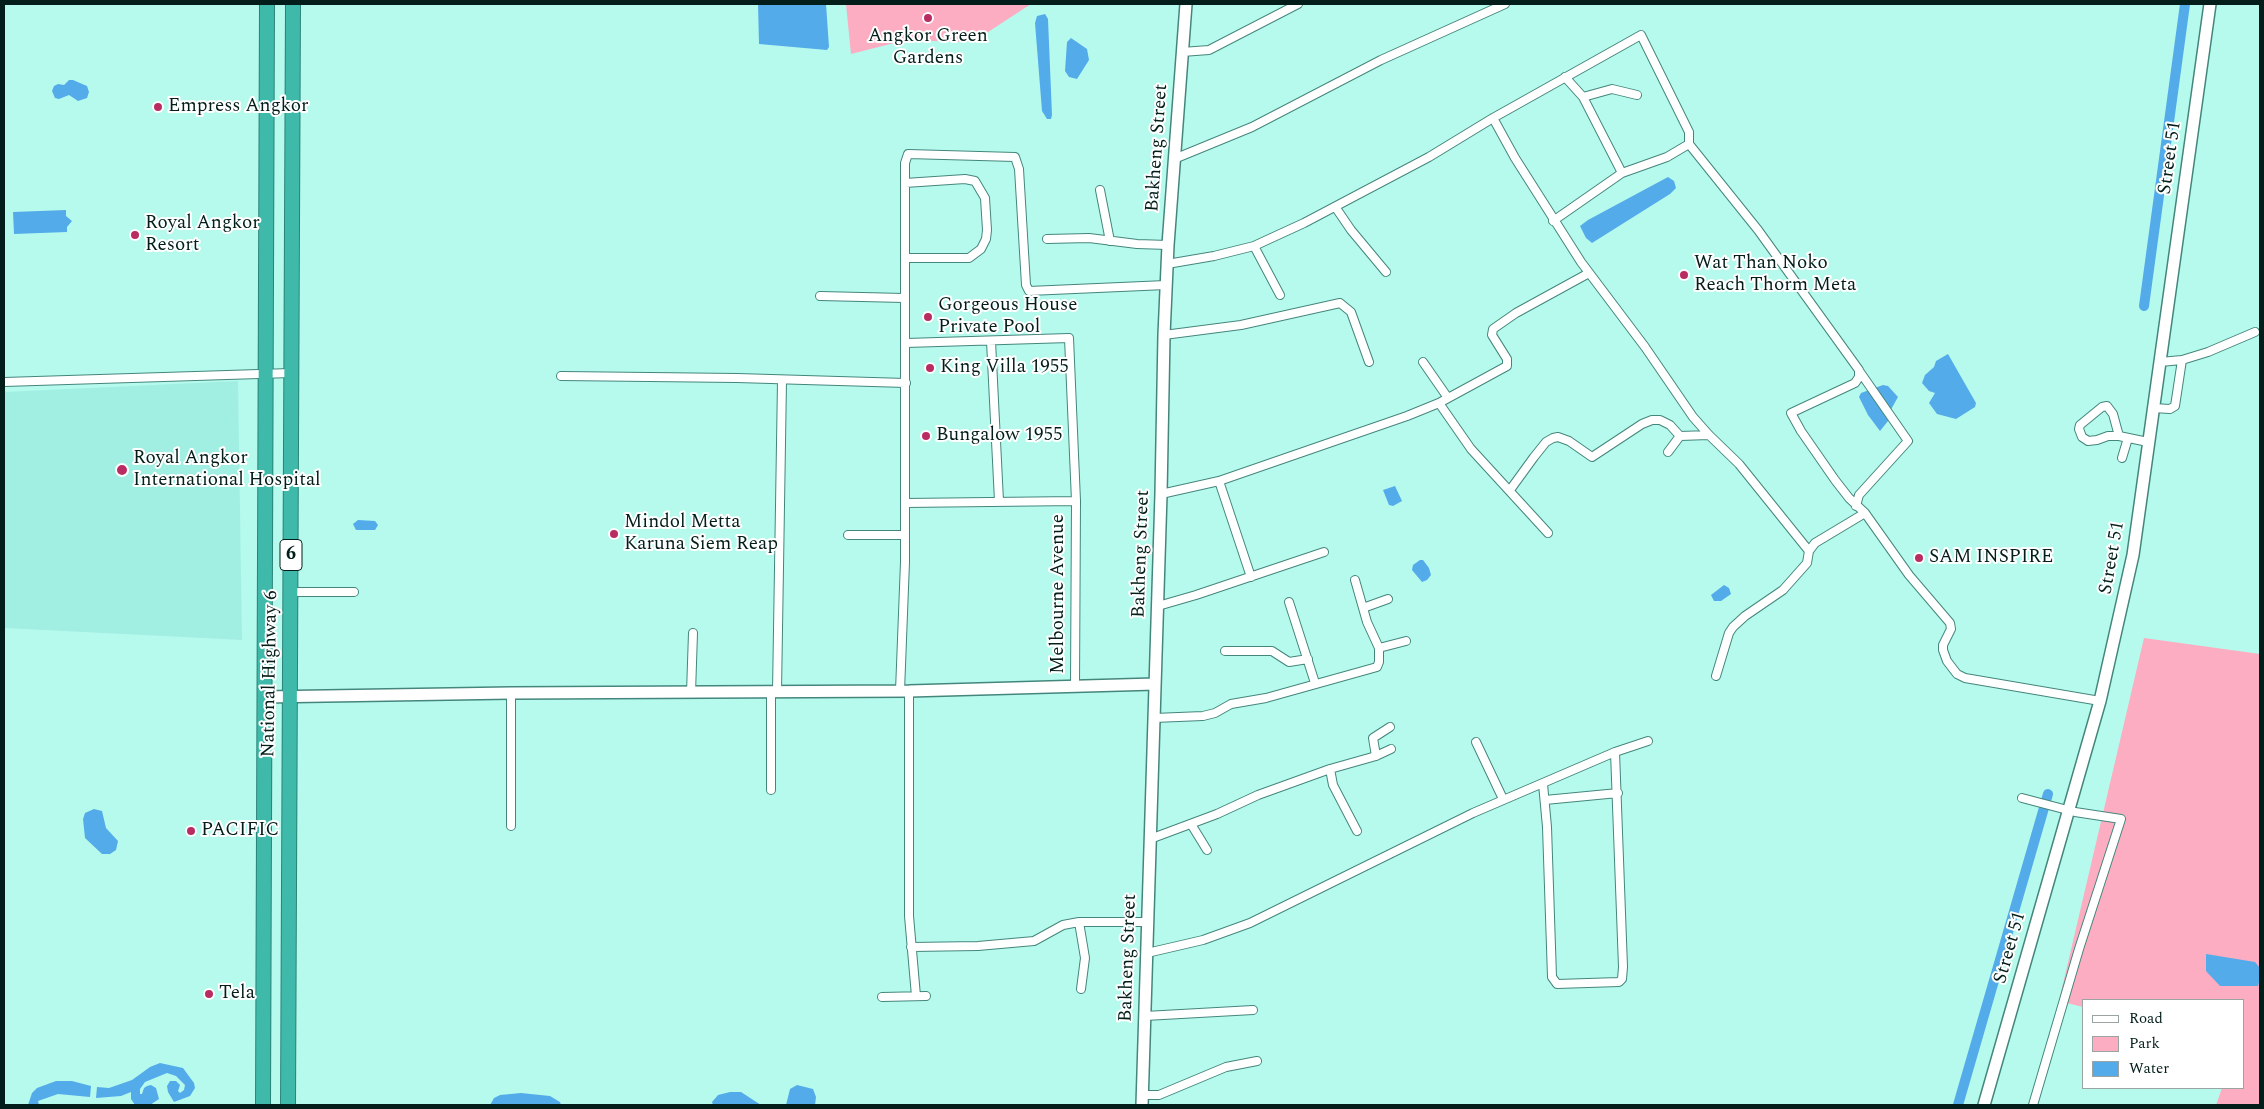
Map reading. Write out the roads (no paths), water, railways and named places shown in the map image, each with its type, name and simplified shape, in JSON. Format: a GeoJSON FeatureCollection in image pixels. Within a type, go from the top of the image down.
{"type":"FeatureCollection","features":[{"type":"Feature","properties":{"kind":"highway","name":"National Highway 6"},"geometry":{"type":"LineString","coordinates":[[262,1105],[267,4]]}},
{"type":"Feature","properties":{"kind":"highway","name":"National Highway 6"},"geometry":{"type":"LineString","coordinates":[[288,1105],[293,4]]}},
{"type":"Feature","properties":{"kind":"street","name":"Bakheng Street"},"geometry":{"type":"LineString","coordinates":[[1142,1100],[1166,285],[1186,4]]}},
{"type":"Feature","properties":{"kind":"street"},"geometry":{"type":"LineString","coordinates":[[1182,52],[1208,50],[1298,4]]}},
{"type":"Feature","properties":{"kind":"street"},"geometry":{"type":"LineString","coordinates":[[1174,159],[1252,127],[1381,60],[1505,4]]}},
{"type":"Feature","properties":{"kind":"street","name":"Street 51"},"geometry":{"type":"LineString","coordinates":[[1984,1105],[2072,812],[2100,701],[2133,555],[2148,442],[2162,408],[2165,361],[2210,4]]}},
{"type":"Feature","properties":{"kind":"street"},"geometry":{"type":"LineString","coordinates":[[1167,264],[1254,246],[1336,208],[1429,157],[1492,118],[1641,35],[1689,132],[1689,144],[1758,230],[1908,441],[1859,495],[1856,506]]}},
{"type":"Feature","properties":{"kind":"street"},"geometry":{"type":"LineString","coordinates":[[1565,77],[1583,97],[1622,173]]}},
{"type":"Feature","properties":{"kind":"street"},"geometry":{"type":"LineString","coordinates":[[1583,97],[1612,89],[1637,95]]}},
{"type":"Feature","properties":{"kind":"street"},"geometry":{"type":"LineString","coordinates":[[1492,118],[1553,221],[1589,273],[1708,435],[1739,464],[1808,551]]}},
{"type":"Feature","properties":{"kind":"street"},"geometry":{"type":"LineString","coordinates":[[1553,221],[1622,173],[1668,157],[1689,144]]}},
{"type":"Feature","properties":{"kind":"street"},"geometry":{"type":"LineString","coordinates":[[916,996],[911,947],[904,691],[906,343],[904,298],[905,183],[908,154],[1015,157],[1019,169],[1027,290],[1032,292],[1166,285]]}},
{"type":"Feature","properties":{"kind":"street"},"geometry":{"type":"LineString","coordinates":[[905,183],[965,179],[975,181],[985,198],[987,230],[986,239],[981,249],[969,258],[905,258]]}},
{"type":"Feature","properties":{"kind":"street"},"geometry":{"type":"LineString","coordinates":[[1100,190],[1110,241]]}},
{"type":"Feature","properties":{"kind":"street"},"geometry":{"type":"LineString","coordinates":[[1336,208],[1351,230],[1386,272]]}},
{"type":"Feature","properties":{"kind":"street"},"geometry":{"type":"LineString","coordinates":[[1047,239],[1082,238],[1137,244],[1168,245]]}},
{"type":"Feature","properties":{"kind":"street"},"geometry":{"type":"LineString","coordinates":[[1254,246],[1280,295]]}},
{"type":"Feature","properties":{"kind":"street"},"geometry":{"type":"LineString","coordinates":[[1161,494],[1220,481],[1407,416],[1439,403],[1507,366],[1507,359],[1492,335],[1493,329],[1516,313],[1589,273]]}},
{"type":"Feature","properties":{"kind":"street"},"geometry":{"type":"LineString","coordinates":[[820,296],[904,298]]}},
{"type":"Feature","properties":{"kind":"street"},"geometry":{"type":"LineString","coordinates":[[1164,335],[1241,325],[1340,303],[1351,312],[1369,362]]}},
{"type":"Feature","properties":{"kind":"street"},"geometry":{"type":"LineString","coordinates":[[2165,361],[2180,360],[2208,352],[2254,332]]}},
{"type":"Feature","properties":{"kind":"street","name":"Melbourne Avenue"},"geometry":{"type":"LineString","coordinates":[[906,343],[1069,338],[1076,501],[1075,686]]}},
{"type":"Feature","properties":{"kind":"street"},"geometry":{"type":"LineString","coordinates":[[991,341],[999,501]]}},
{"type":"Feature","properties":{"kind":"street"},"geometry":{"type":"LineString","coordinates":[[2162,408],[2176,403],[2180,360]]}},
{"type":"Feature","properties":{"kind":"street"},"geometry":{"type":"LineString","coordinates":[[1423,362],[1448,398]]}},
{"type":"Feature","properties":{"kind":"street"},"geometry":{"type":"LineString","coordinates":[[1859,370],[1859,377],[1855,383],[1791,413],[1801,431],[1835,480],[1864,513],[1909,575],[1950,623],[1951,629],[1942,645],[1947,661],[1957,674],[1965,678],[2100,701]]}},
{"type":"Feature","properties":{"kind":"street"},"geometry":{"type":"LineString","coordinates":[[4,382],[265,372],[291,373]]}},
{"type":"Feature","properties":{"kind":"street"},"geometry":{"type":"LineString","coordinates":[[561,376],[737,378],[782,381],[906,383]]}},
{"type":"Feature","properties":{"kind":"street"},"geometry":{"type":"LineString","coordinates":[[771,790],[782,381]]}},
{"type":"Feature","properties":{"kind":"street"},"geometry":{"type":"LineString","coordinates":[[1439,403],[1471,449],[1548,533]]}},
{"type":"Feature","properties":{"kind":"street"},"geometry":{"type":"LineString","coordinates":[[2119,436],[2113,414],[2107,406],[2102,407],[2080,425],[2079,429],[2082,437],[2088,441],[2108,436],[2119,436],[2148,442]]}},
{"type":"Feature","properties":{"kind":"street"},"geometry":{"type":"LineString","coordinates":[[1510,490],[1534,456],[1546,442],[1554,438],[1570,441],[1592,457],[1642,424],[1652,420],[1670,425],[1680,436],[1708,435]]}},
{"type":"Feature","properties":{"kind":"street"},"geometry":{"type":"LineString","coordinates":[[1668,452],[1680,436]]}},
{"type":"Feature","properties":{"kind":"street"},"geometry":{"type":"LineString","coordinates":[[2122,458],[2128,438]]}},
{"type":"Feature","properties":{"kind":"street"},"geometry":{"type":"LineString","coordinates":[[1220,481],[1251,577]]}},
{"type":"Feature","properties":{"kind":"street","name":"Melbourne Avenue"},"geometry":{"type":"LineString","coordinates":[[905,503],[1076,501]]}},
{"type":"Feature","properties":{"kind":"street"},"geometry":{"type":"LineString","coordinates":[[1716,676],[1729,633],[1733,627],[1745,616],[1783,590],[1807,563],[1808,551],[1818,540],[1864,513]]}},
{"type":"Feature","properties":{"kind":"street"},"geometry":{"type":"LineString","coordinates":[[848,535],[905,535]]}},
{"type":"Feature","properties":{"kind":"street"},"geometry":{"type":"LineString","coordinates":[[1158,606],[1324,552]]}},
{"type":"Feature","properties":{"kind":"street"},"geometry":{"type":"LineString","coordinates":[[1154,718],[1203,716],[1215,713],[1231,704],[1266,698],[1377,667],[1380,662],[1378,648],[1355,580]]}},
{"type":"Feature","properties":{"kind":"street"},"geometry":{"type":"LineString","coordinates":[[291,592],[354,592]]}},
{"type":"Feature","properties":{"kind":"street"},"geometry":{"type":"LineString","coordinates":[[1363,608],[1388,599]]}},
{"type":"Feature","properties":{"kind":"street"},"geometry":{"type":"LineString","coordinates":[[1289,602],[1315,683]]}},
{"type":"Feature","properties":{"kind":"street"},"geometry":{"type":"LineString","coordinates":[[691,693],[693,633]]}},
{"type":"Feature","properties":{"kind":"street"},"geometry":{"type":"LineString","coordinates":[[1378,648],[1406,641]]}},
{"type":"Feature","properties":{"kind":"street"},"geometry":{"type":"LineString","coordinates":[[1225,650],[1272,651],[1289,662],[1308,659]]}},
{"type":"Feature","properties":{"kind":"street"},"geometry":{"type":"LineString","coordinates":[[264,697],[511,693],[904,691],[1155,684]]}},
{"type":"Feature","properties":{"kind":"street"},"geometry":{"type":"LineString","coordinates":[[511,693],[511,826]]}},
{"type":"Feature","properties":{"kind":"street"},"geometry":{"type":"LineString","coordinates":[[1376,756],[1373,738],[1390,727]]}},
{"type":"Feature","properties":{"kind":"street"},"geometry":{"type":"LineString","coordinates":[[1147,953],[1203,940],[1250,923],[1341,880],[1444,826],[1503,799],[1543,784],[1615,752],[1648,741]]}},
{"type":"Feature","properties":{"kind":"street"},"geometry":{"type":"LineString","coordinates":[[1476,742],[1503,799]]}},
{"type":"Feature","properties":{"kind":"street"},"geometry":{"type":"LineString","coordinates":[[1150,839],[1192,824],[1258,794],[1330,769],[1376,756],[1391,749]]}},
{"type":"Feature","properties":{"kind":"street"},"geometry":{"type":"LineString","coordinates":[[1543,784],[1552,977],[1557,984],[1619,982],[1622,979],[1623,967],[1615,752]]}},
{"type":"Feature","properties":{"kind":"street"},"geometry":{"type":"LineString","coordinates":[[1330,769],[1333,786],[1357,830]]}},
{"type":"Feature","properties":{"kind":"street"},"geometry":{"type":"LineString","coordinates":[[1545,800],[1618,793]]}},
{"type":"Feature","properties":{"kind":"street"},"geometry":{"type":"LineString","coordinates":[[2022,798],[2072,812],[2121,819],[2079,949],[2033,1105]]}},
{"type":"Feature","properties":{"kind":"street"},"geometry":{"type":"LineString","coordinates":[[1192,824],[1207,850]]}},
{"type":"Feature","properties":{"kind":"street"},"geometry":{"type":"LineString","coordinates":[[911,947],[978,946],[1034,941],[1063,924],[1079,922],[1148,922]]}},
{"type":"Feature","properties":{"kind":"street"},"geometry":{"type":"LineString","coordinates":[[1079,922],[1085,958],[1081,989]]}},
{"type":"Feature","properties":{"kind":"street"},"geometry":{"type":"LineString","coordinates":[[882,997],[926,996]]}},
{"type":"Feature","properties":{"kind":"street"},"geometry":{"type":"LineString","coordinates":[[1145,1016],[1253,1010]]}},
{"type":"Feature","properties":{"kind":"street"},"geometry":{"type":"LineString","coordinates":[[1142,1100],[1159,1095],[1226,1067],[1256,1060]]}},
{"type":"Feature","properties":{"kind":"water"},"geometry":{"type":"Polygon","coordinates":[[[758,4],[826,4],[829,47],[827,50],[759,44],[758,4]]]}},
{"type":"Feature","properties":{"kind":"water"},"geometry":{"type":"Polygon","coordinates":[[[1045,14],[1048,19],[1051,119],[1047,119],[1042,111],[1035,23],[1037,16],[1045,14]]]}},
{"type":"Feature","properties":{"kind":"water"},"geometry":{"type":"Polygon","coordinates":[[[1071,38],[1087,49],[1089,60],[1077,79],[1069,77],[1065,71],[1067,42],[1071,38]]]}},
{"type":"Feature","properties":{"kind":"water"},"geometry":{"type":"Polygon","coordinates":[[[69,80],[87,86],[89,92],[87,98],[78,101],[69,95],[59,99],[55,98],[52,91],[54,86],[58,84],[64,85],[69,80]]]}},
{"type":"Feature","properties":{"kind":"water"},"geometry":{"type":"Polygon","coordinates":[[[1668,177],[1674,181],[1676,188],[1670,194],[1592,243],[1586,238],[1580,226],[1588,220],[1668,177]]]}},
{"type":"Feature","properties":{"kind":"water"},"geometry":{"type":"Polygon","coordinates":[[[66,210],[66,216],[72,221],[67,227],[67,232],[14,234],[13,212],[66,210]]]}},
{"type":"Feature","properties":{"kind":"water"},"geometry":{"type":"Polygon","coordinates":[[[1948,354],[1976,403],[1975,407],[1956,419],[1937,414],[1929,403],[1935,393],[1929,391],[1922,383],[1925,375],[1934,367],[1936,361],[1948,354]]]}},
{"type":"Feature","properties":{"kind":"water"},"geometry":{"type":"Polygon","coordinates":[[[1883,385],[1888,386],[1898,397],[1889,413],[1888,421],[1880,431],[1868,415],[1859,397],[1861,393],[1883,385]]]}},
{"type":"Feature","properties":{"kind":"water"},"geometry":{"type":"Polygon","coordinates":[[[1395,486],[1402,501],[1393,506],[1389,505],[1383,490],[1395,486]]]}},
{"type":"Feature","properties":{"kind":"water"},"geometry":{"type":"Polygon","coordinates":[[[358,520],[375,521],[378,525],[375,530],[356,530],[353,524],[358,520]]]}},
{"type":"Feature","properties":{"kind":"water"},"geometry":{"type":"Polygon","coordinates":[[[1423,560],[1429,568],[1431,575],[1422,582],[1412,570],[1413,565],[1423,560]]]}},
{"type":"Feature","properties":{"kind":"water"},"geometry":{"type":"Polygon","coordinates":[[[1724,585],[1729,588],[1731,594],[1721,601],[1714,601],[1711,595],[1724,585]]]}},
{"type":"Feature","properties":{"kind":"water"},"geometry":{"type":"Polygon","coordinates":[[[94,809],[102,811],[106,828],[118,841],[116,850],[110,854],[102,854],[85,838],[83,819],[85,813],[94,809]]]}},
{"type":"Feature","properties":{"kind":"water"},"geometry":{"type":"Polygon","coordinates":[[[2206,954],[2255,962],[2260,968],[2258,986],[2220,986],[2206,971],[2206,954]]]}},
{"type":"Feature","properties":{"kind":"water"},"geometry":{"type":"Polygon","coordinates":[[[160,1063],[183,1068],[194,1083],[195,1088],[190,1096],[174,1102],[168,1092],[167,1086],[170,1081],[176,1081],[180,1085],[178,1091],[180,1093],[184,1090],[185,1085],[176,1076],[167,1073],[145,1082],[140,1089],[140,1094],[142,1094],[147,1086],[151,1085],[156,1088],[159,1099],[150,1105],[135,1105],[131,1099],[131,1092],[121,1096],[96,1098],[97,1087],[109,1088],[132,1080],[150,1067],[160,1063]]]}},
{"type":"Feature","properties":{"kind":"water"},"geometry":{"type":"Polygon","coordinates":[[[56,1081],[72,1081],[91,1086],[90,1097],[58,1094],[38,1101],[39,1105],[28,1105],[32,1093],[37,1088],[56,1081]]]}},
{"type":"Feature","properties":{"kind":"water"},"geometry":{"type":"Polygon","coordinates":[[[797,1085],[813,1089],[816,1097],[815,1105],[786,1105],[790,1089],[797,1085]]]}},
{"type":"Feature","properties":{"kind":"water"},"geometry":{"type":"Polygon","coordinates":[[[741,1092],[761,1105],[713,1105],[712,1102],[718,1095],[741,1092]]]}},
{"type":"Feature","properties":{"kind":"water"},"geometry":{"type":"Polygon","coordinates":[[[521,1093],[550,1096],[560,1102],[561,1105],[490,1105],[494,1098],[500,1095],[521,1093]]]}},
{"type":"Feature","properties":{"kind":"waterway"},"geometry":{"type":"LineString","coordinates":[[2144,306],[2185,4]]}},
{"type":"Feature","properties":{"kind":"waterway"},"geometry":{"type":"LineString","coordinates":[[1958,1105],[2048,794]]}},
{"type":"Feature","properties":{"kind":"place","name":"Angkor Green Gardens"},"geometry":{"type":"Point","coordinates":[928,18]}},
{"type":"Feature","properties":{"kind":"place","name":"Empress Angkor"},"geometry":{"type":"Point","coordinates":[158,107]}},
{"type":"Feature","properties":{"kind":"place","name":"Royal Angkor Resort"},"geometry":{"type":"Point","coordinates":[135,235]}},
{"type":"Feature","properties":{"kind":"place","name":"Wat Than Noko Reach Thorm Meta"},"geometry":{"type":"Point","coordinates":[1684,275]}},
{"type":"Feature","properties":{"kind":"place","name":"Gorgeous House Private Pool"},"geometry":{"type":"Point","coordinates":[928,317]}},
{"type":"Feature","properties":{"kind":"place","name":"King Villa 1955"},"geometry":{"type":"Point","coordinates":[930,368]}},
{"type":"Feature","properties":{"kind":"place","name":"Bungalow 1955"},"geometry":{"type":"Point","coordinates":[926,436]}},
{"type":"Feature","properties":{"kind":"place","name":"Royal Angkor International Hospital"},"geometry":{"type":"Point","coordinates":[122,470]}},
{"type":"Feature","properties":{"kind":"place","name":"Mindol Metta Karuna Siem Reap"},"geometry":{"type":"Point","coordinates":[614,534]}},
{"type":"Feature","properties":{"kind":"place","name":"SAM INSPIRE"},"geometry":{"type":"Point","coordinates":[1919,558]}},
{"type":"Feature","properties":{"kind":"place","name":"PACIFIC"},"geometry":{"type":"Point","coordinates":[191,831]}},
{"type":"Feature","properties":{"kind":"place","name":"Tela"},"geometry":{"type":"Point","coordinates":[209,994]}}]}
